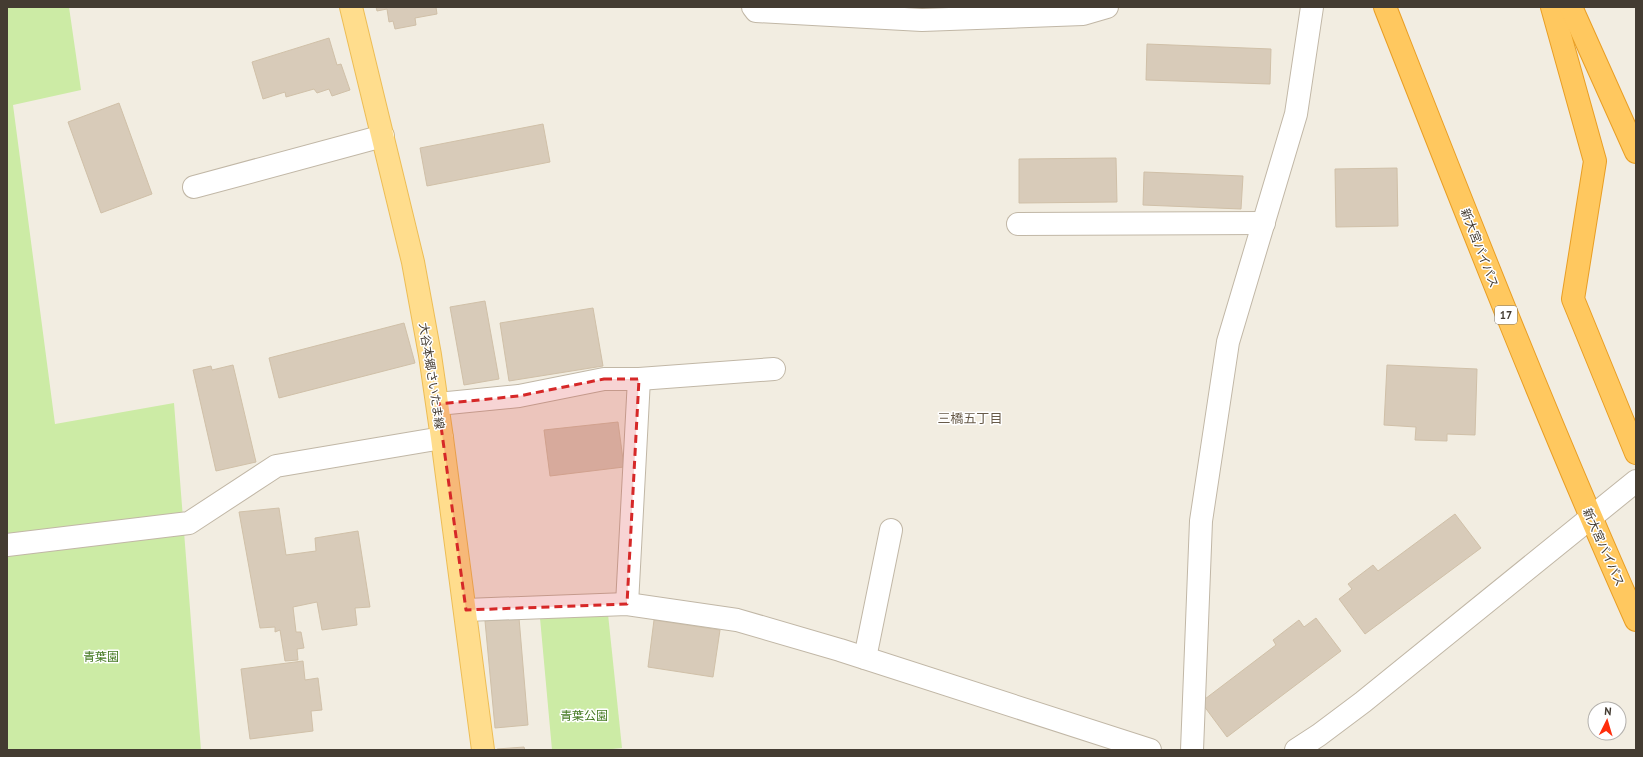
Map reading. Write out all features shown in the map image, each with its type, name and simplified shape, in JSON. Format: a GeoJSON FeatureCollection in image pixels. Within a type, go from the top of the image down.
{"type":"FeatureCollection","features":[{"type":"Feature","properties":{"kind":"highway","name":"新大宮バイパス"},"geometry":{"type":"LineString","coordinates":[[1385,7],[1510,325],[1590,518],[1636,620]]}},
{"type":"Feature","properties":{"kind":"highway"},"geometry":{"type":"LineString","coordinates":[[1552,7],[1595,161],[1573,299],[1636,453]]}},
{"type":"Feature","properties":{"kind":"highway"},"geometry":{"type":"LineString","coordinates":[[1571,7],[1636,152]]}},
{"type":"Feature","properties":{"kind":"main road","name":"大谷本郷さいたま線"},"geometry":{"type":"LineString","coordinates":[[352,7],[413,262],[438,404],[483,750]]}},
{"type":"Feature","properties":{"kind":"street"},"geometry":{"type":"LineString","coordinates":[[753,7],[756,11],[922,20],[1083,14],[1107,7]]}},
{"type":"Feature","properties":{"kind":"street"},"geometry":{"type":"LineString","coordinates":[[1192,750],[1201,521],[1228,342],[1296,114],[1312,7]]}},
{"type":"Feature","properties":{"kind":"street"},"geometry":{"type":"LineString","coordinates":[[194,187],[383,136]]}},
{"type":"Feature","properties":{"kind":"street"},"geometry":{"type":"LineString","coordinates":[[1018,224],[1264,223]]}},
{"type":"Feature","properties":{"kind":"street"},"geometry":{"type":"LineString","coordinates":[[438,404],[519,396],[604,379],[639,379],[774,369]]}},
{"type":"Feature","properties":{"kind":"street"},"geometry":{"type":"LineString","coordinates":[[627,604],[639,379]]}},
{"type":"Feature","properties":{"kind":"street"},"geometry":{"type":"LineString","coordinates":[[7,545],[189,523],[276,466],[442,438]]}},
{"type":"Feature","properties":{"kind":"street"},"geometry":{"type":"LineString","coordinates":[[1296,750],[1319,735],[1363,702],[1636,481]]}},
{"type":"Feature","properties":{"kind":"street"},"geometry":{"type":"LineString","coordinates":[[865,658],[891,530]]}},
{"type":"Feature","properties":{"kind":"street"},"geometry":{"type":"LineString","coordinates":[[466,610],[627,604],[737,620],[865,658],[1150,750]]}},
{"type":"Feature","properties":{"kind":"highlighted area"},"geometry":{"type":"Polygon","coordinates":[[[604,379],[639,379],[627,604],[466,610],[438,404],[519,396],[604,379]]]}},
{"type":"Feature","properties":{"kind":"green space","name":"青葉園"},"geometry":{"type":"Polygon","coordinates":[[[7,7],[69,7],[81,90],[13,105],[55,424],[174,403],[201,750],[7,750],[7,7]]]}},
{"type":"Feature","properties":{"kind":"green space","name":"青葉公園"},"geometry":{"type":"Polygon","coordinates":[[[608,614],[622,748],[603,750],[552,750],[540,618],[608,614]]]}},
{"type":"Feature","properties":{"kind":"building"},"geometry":{"type":"Polygon","coordinates":[[[376,7],[436,7],[437,14],[415,18],[416,25],[395,29],[393,21],[389,22],[387,9],[377,11],[376,7]]]}},
{"type":"Feature","properties":{"kind":"building"},"geometry":{"type":"Polygon","coordinates":[[[329,38],[337,65],[341,64],[350,90],[332,96],[329,89],[317,93],[314,89],[286,97],[285,92],[263,99],[252,62],[329,38]]]}},
{"type":"Feature","properties":{"kind":"building"},"geometry":{"type":"Polygon","coordinates":[[[1147,44],[1271,49],[1270,84],[1146,80],[1147,44]]]}},
{"type":"Feature","properties":{"kind":"building"},"geometry":{"type":"Polygon","coordinates":[[[119,103],[152,194],[101,213],[68,122],[119,103]]]}},
{"type":"Feature","properties":{"kind":"building"},"geometry":{"type":"Polygon","coordinates":[[[543,124],[550,162],[427,186],[420,148],[543,124]]]}},
{"type":"Feature","properties":{"kind":"building"},"geometry":{"type":"Polygon","coordinates":[[[1116,158],[1117,202],[1019,203],[1019,159],[1116,158]]]}},
{"type":"Feature","properties":{"kind":"building"},"geometry":{"type":"Polygon","coordinates":[[[1397,168],[1398,226],[1336,227],[1335,169],[1397,168]]]}},
{"type":"Feature","properties":{"kind":"building"},"geometry":{"type":"Polygon","coordinates":[[[1144,172],[1243,176],[1241,209],[1143,205],[1144,172]]]}},
{"type":"Feature","properties":{"kind":"building"},"geometry":{"type":"Polygon","coordinates":[[[485,301],[499,379],[464,385],[450,307],[485,301]]]}},
{"type":"Feature","properties":{"kind":"building"},"geometry":{"type":"Polygon","coordinates":[[[593,308],[603,366],[509,381],[500,323],[593,308]]]}},
{"type":"Feature","properties":{"kind":"building"},"geometry":{"type":"Polygon","coordinates":[[[404,323],[415,363],[279,398],[269,358],[404,323]]]}},
{"type":"Feature","properties":{"kind":"building"},"geometry":{"type":"Polygon","coordinates":[[[233,365],[256,462],[216,471],[193,370],[211,366],[212,370],[233,365]]]}},
{"type":"Feature","properties":{"kind":"building"},"geometry":{"type":"Polygon","coordinates":[[[1387,365],[1477,369],[1475,435],[1447,434],[1447,441],[1415,440],[1416,427],[1384,425],[1387,365]]]}},
{"type":"Feature","properties":{"kind":"building"},"geometry":{"type":"Polygon","coordinates":[[[618,422],[624,467],[550,476],[544,430],[618,422]]]}},
{"type":"Feature","properties":{"kind":"building"},"geometry":{"type":"Polygon","coordinates":[[[279,508],[286,555],[316,551],[315,538],[358,531],[370,607],[355,608],[357,625],[322,630],[317,602],[293,607],[296,632],[301,632],[304,648],[297,649],[298,660],[285,661],[280,630],[275,632],[275,627],[260,628],[239,512],[279,508]]]}},
{"type":"Feature","properties":{"kind":"building"},"geometry":{"type":"Polygon","coordinates":[[[1455,514],[1481,548],[1365,634],[1339,599],[1352,589],[1348,584],[1373,565],[1378,571],[1455,514]]]}},
{"type":"Feature","properties":{"kind":"building"},"geometry":{"type":"Polygon","coordinates":[[[519,618],[528,725],[495,728],[485,621],[519,618]]]}},
{"type":"Feature","properties":{"kind":"building"},"geometry":{"type":"Polygon","coordinates":[[[1316,618],[1341,651],[1227,737],[1201,702],[1276,645],[1273,640],[1299,620],[1304,627],[1316,618]]]}},
{"type":"Feature","properties":{"kind":"building"},"geometry":{"type":"Polygon","coordinates":[[[654,620],[720,630],[713,677],[648,667],[654,620]]]}},
{"type":"Feature","properties":{"kind":"building"},"geometry":{"type":"Polygon","coordinates":[[[303,661],[305,680],[318,678],[322,710],[311,711],[313,731],[250,739],[241,669],[303,661]]]}},
{"type":"Feature","properties":{"kind":"building"},"geometry":{"type":"Polygon","coordinates":[[[524,747],[525,750],[497,750],[497,749],[524,747]]]}},
{"type":"Feature","properties":{"kind":"district","name":"三橋五丁目"},"geometry":{"type":"Point","coordinates":[970,418]}}]}
